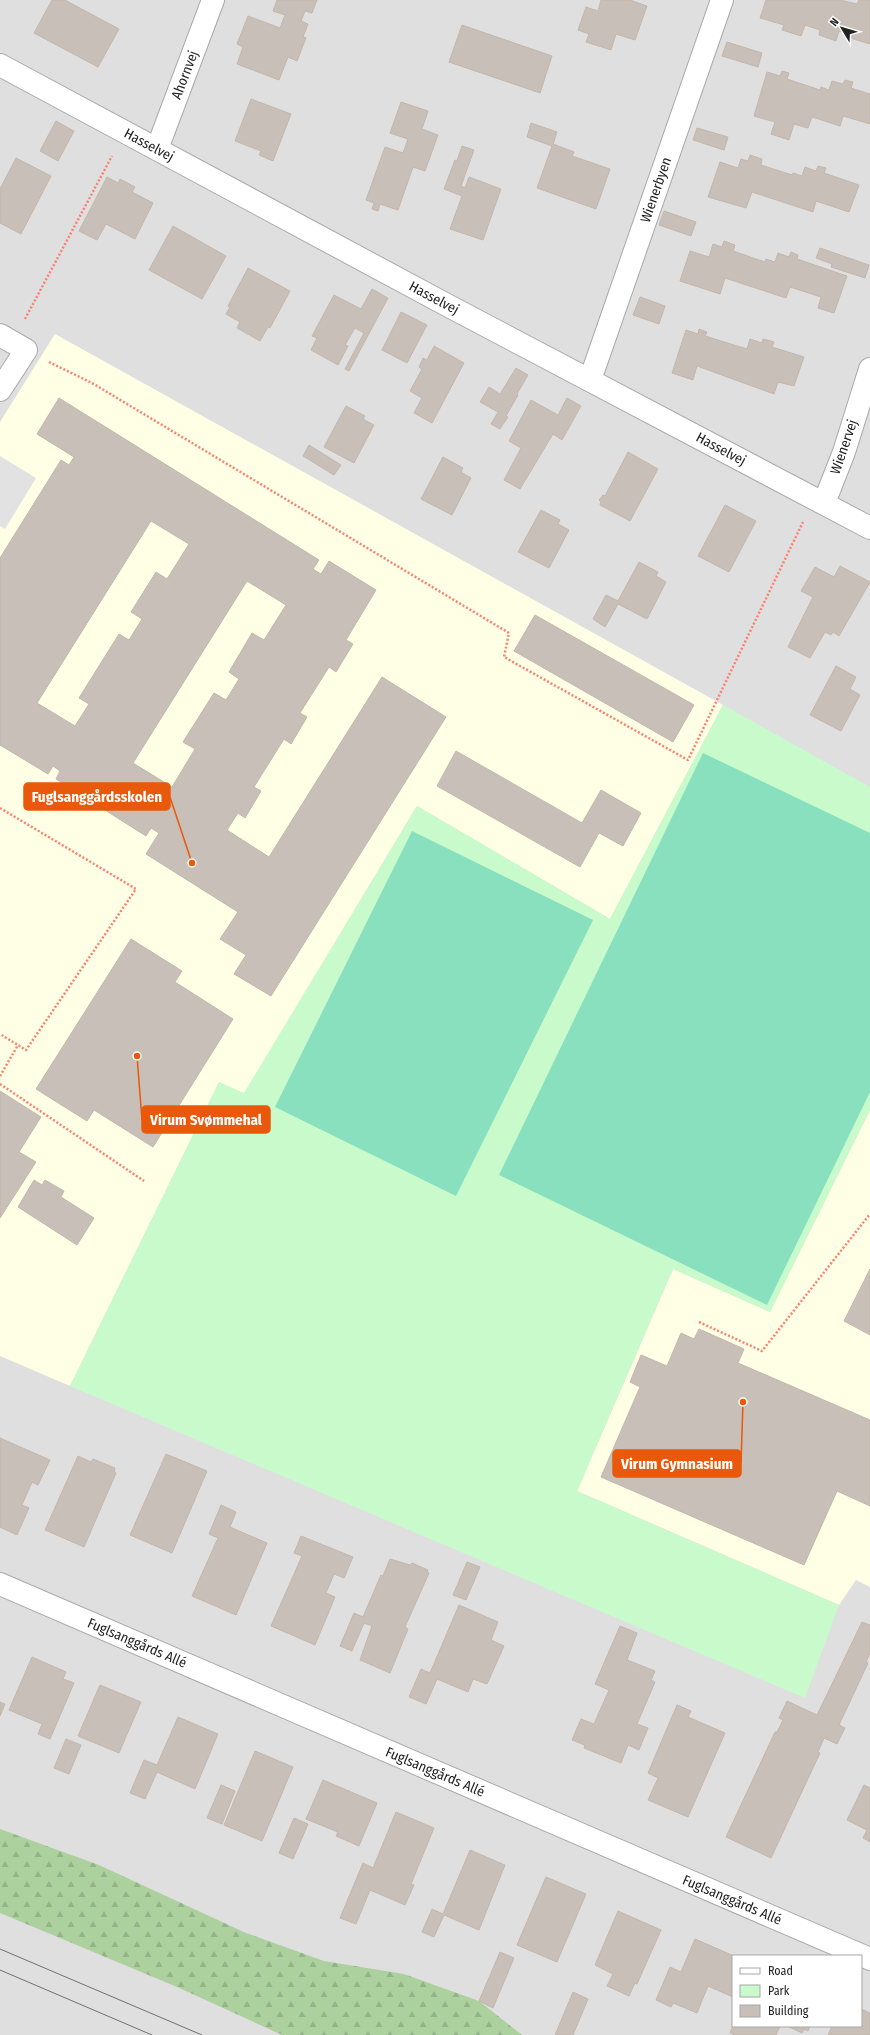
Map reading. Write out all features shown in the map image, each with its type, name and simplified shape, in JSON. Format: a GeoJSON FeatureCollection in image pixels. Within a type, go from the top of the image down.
{"type":"FeatureCollection","features":[{"type":"Feature","properties":{"kind":"street","name":"Ahornvej"},"geometry":{"type":"LineString","coordinates":[[157,150],[213,0]]}},
{"type":"Feature","properties":{"kind":"street","name":"Wienerbyen"},"geometry":{"type":"LineString","coordinates":[[590,380],[722,0]]}},
{"type":"Feature","properties":{"kind":"street","name":"Hasselvej"},"geometry":{"type":"LineString","coordinates":[[0,65],[157,150],[870,528]]}},
{"type":"Feature","properties":{"kind":"street"},"geometry":{"type":"LineString","coordinates":[[0,390],[12,342]]}},
{"type":"Feature","properties":{"kind":"street","name":"Wienervej"},"geometry":{"type":"LineString","coordinates":[[819,501],[844,452],[870,369]]}},
{"type":"Feature","properties":{"kind":"street","name":"Fuglsanggårds Allé"},"geometry":{"type":"LineString","coordinates":[[0,1584],[861,1955]]}},
{"type":"Feature","properties":{"kind":"path"},"geometry":{"type":"LineString","coordinates":[[125,132],[12,342],[92,383],[509,633],[504,657],[688,760],[819,501]]}},
{"type":"Feature","properties":{"kind":"path"},"geometry":{"type":"LineString","coordinates":[[0,808],[136,889],[26,1050],[0,1034]]}},
{"type":"Feature","properties":{"kind":"path"},"geometry":{"type":"LineString","coordinates":[[0,1076],[18,1045]]}},
{"type":"Feature","properties":{"kind":"path"},"geometry":{"type":"LineString","coordinates":[[0,1084],[144,1181]]}},
{"type":"Feature","properties":{"kind":"path"},"geometry":{"type":"LineString","coordinates":[[699,1322],[762,1351],[870,1214]]}},
{"type":"Feature","properties":{"kind":"shaded area"},"geometry":{"type":"Polygon","coordinates":[[[0,0],[870,0],[870,2035],[0,2035],[0,0]]]}},
{"type":"Feature","properties":{"kind":"shaded area"},"geometry":{"type":"Polygon","coordinates":[[[55,334],[723,705],[610,919],[417,806],[244,1094],[219,1082],[70,1386],[0,1356],[0,422],[55,334]]]}},
{"type":"Feature","properties":{"kind":"shaded area"},"geometry":{"type":"Polygon","coordinates":[[[0,456],[36,478],[5,529],[0,526],[0,456]]]}},
{"type":"Feature","properties":{"kind":"shaded area"},"geometry":{"type":"Polygon","coordinates":[[[870,1110],[870,1587],[856,1580],[839,1605],[577,1491],[673,1269],[770,1312],[870,1110]]]}},
{"type":"Feature","properties":{"kind":"green space"},"geometry":{"type":"Polygon","coordinates":[[[723,705],[870,787],[870,1110],[770,1312],[673,1269],[577,1491],[839,1605],[805,1698],[70,1386],[219,1082],[244,1093],[417,806],[610,919],[723,705]]]}},
{"type":"Feature","properties":{"kind":"green space"},"geometry":{"type":"Polygon","coordinates":[[[703,753],[870,833],[870,1092],[767,1305],[499,1175],[703,753]]]}},
{"type":"Feature","properties":{"kind":"green space"},"geometry":{"type":"Polygon","coordinates":[[[412,831],[593,920],[456,1196],[275,1107],[412,831]]]}},
{"type":"Feature","properties":{"kind":"green space"},"geometry":{"type":"Polygon","coordinates":[[[0,1829],[99,1865],[246,1933],[324,1961],[404,1974],[479,2001],[522,2035],[282,2035],[177,1987],[0,1913],[0,1829]]]}},
{"type":"Feature","properties":{"kind":"building"},"geometry":{"type":"Polygon","coordinates":[[[52,0],[65,0],[119,29],[98,67],[34,33],[52,0]]]}},
{"type":"Feature","properties":{"kind":"building"},"geometry":{"type":"Polygon","coordinates":[[[277,0],[317,0],[312,13],[305,11],[301,21],[308,24],[303,37],[306,38],[297,61],[288,57],[279,80],[237,64],[243,47],[237,44],[248,16],[280,28],[285,15],[273,11],[277,0]]]}},
{"type":"Feature","properties":{"kind":"building"},"geometry":{"type":"Polygon","coordinates":[[[601,0],[630,0],[647,6],[635,40],[616,34],[611,50],[586,42],[589,34],[578,30],[586,7],[598,11],[601,0]]]}},
{"type":"Feature","properties":{"kind":"building"},"geometry":{"type":"Polygon","coordinates":[[[766,0],[840,0],[857,4],[859,0],[870,0],[870,44],[847,37],[848,34],[839,31],[836,41],[819,35],[820,30],[805,25],[801,36],[782,30],[784,25],[760,18],[766,0]]]}},
{"type":"Feature","properties":{"kind":"building"},"geometry":{"type":"Polygon","coordinates":[[[462,25],[552,56],[540,93],[449,62],[462,25]]]}},
{"type":"Feature","properties":{"kind":"building"},"geometry":{"type":"Polygon","coordinates":[[[727,42],[762,53],[758,67],[722,56],[727,42]]]}},
{"type":"Feature","properties":{"kind":"building"},"geometry":{"type":"Polygon","coordinates":[[[782,71],[789,73],[787,79],[820,90],[821,87],[829,90],[832,81],[843,84],[845,80],[853,82],[851,88],[870,94],[870,124],[843,116],[840,126],[812,117],[808,128],[794,124],[789,140],[771,134],[775,122],[754,116],[767,72],[780,76],[782,71]]]}},
{"type":"Feature","properties":{"kind":"building"},"geometry":{"type":"Polygon","coordinates":[[[251,99],[291,114],[273,161],[259,155],[261,151],[235,141],[251,99]]]}},
{"type":"Feature","properties":{"kind":"building"},"geometry":{"type":"Polygon","coordinates":[[[401,102],[428,111],[422,129],[438,135],[425,171],[413,167],[398,210],[380,204],[378,211],[372,209],[374,203],[366,200],[385,147],[403,153],[408,139],[390,133],[401,102]]]}},
{"type":"Feature","properties":{"kind":"building"},"geometry":{"type":"Polygon","coordinates":[[[56,121],[74,131],[58,161],[40,151],[56,121]]]}},
{"type":"Feature","properties":{"kind":"building"},"geometry":{"type":"Polygon","coordinates":[[[531,123],[557,132],[553,144],[574,152],[572,156],[610,169],[596,209],[537,188],[552,146],[527,137],[531,123]]]}},
{"type":"Feature","properties":{"kind":"building"},"geometry":{"type":"Polygon","coordinates":[[[697,128],[728,137],[724,150],[693,140],[697,128]]]}},
{"type":"Feature","properties":{"kind":"building"},"geometry":{"type":"Polygon","coordinates":[[[462,146],[474,150],[461,186],[465,188],[469,177],[501,189],[483,240],[450,229],[462,196],[444,189],[462,146]]]}},
{"type":"Feature","properties":{"kind":"building"},"geometry":{"type":"Polygon","coordinates":[[[750,155],[762,159],[761,165],[792,175],[793,173],[802,176],[805,167],[816,171],[818,166],[826,168],[824,173],[859,185],[849,212],[816,201],[813,212],[752,192],[746,208],[708,197],[720,162],[738,168],[741,159],[748,161],[750,155]]]}},
{"type":"Feature","properties":{"kind":"building"},"geometry":{"type":"Polygon","coordinates":[[[16,158],[51,176],[21,234],[0,223],[0,189],[16,158]]]}},
{"type":"Feature","properties":{"kind":"building"},"geometry":{"type":"Polygon","coordinates":[[[107,177],[118,183],[120,179],[135,187],[132,192],[153,203],[135,239],[106,224],[97,240],[79,231],[107,177]]]}},
{"type":"Feature","properties":{"kind":"building"},"geometry":{"type":"Polygon","coordinates":[[[664,211],[696,222],[691,236],[659,225],[664,211]]]}},
{"type":"Feature","properties":{"kind":"building"},"geometry":{"type":"Polygon","coordinates":[[[173,226],[226,256],[202,299],[149,270],[173,226]]]}},
{"type":"Feature","properties":{"kind":"building"},"geometry":{"type":"Polygon","coordinates":[[[724,241],[735,245],[733,251],[765,262],[766,259],[775,262],[778,253],[789,257],[791,252],[798,255],[797,259],[847,276],[834,313],[818,308],[821,297],[790,287],[786,298],[725,278],[720,294],[680,281],[690,251],[709,257],[713,244],[722,247],[724,241]]]}},
{"type":"Feature","properties":{"kind":"building"},"geometry":{"type":"Polygon","coordinates":[[[820,248],[869,265],[865,278],[831,267],[832,264],[816,258],[820,248]]]}},
{"type":"Feature","properties":{"kind":"building"},"geometry":{"type":"Polygon","coordinates":[[[248,268],[290,291],[270,328],[268,327],[260,341],[237,328],[240,322],[226,314],[230,307],[228,306],[248,268]]]}},
{"type":"Feature","properties":{"kind":"building"},"geometry":{"type":"Polygon","coordinates":[[[372,289],[388,298],[349,371],[345,369],[364,333],[355,328],[345,345],[348,346],[338,365],[311,350],[317,338],[312,336],[334,295],[361,309],[372,289]]]}},
{"type":"Feature","properties":{"kind":"building"},"geometry":{"type":"Polygon","coordinates":[[[640,297],[665,306],[659,324],[633,315],[640,297]]]}},
{"type":"Feature","properties":{"kind":"building"},"geometry":{"type":"Polygon","coordinates":[[[401,312],[427,325],[407,363],[382,350],[401,312]]]}},
{"type":"Feature","properties":{"kind":"building"},"geometry":{"type":"Polygon","coordinates":[[[699,329],[707,332],[705,336],[747,349],[750,339],[762,343],[763,339],[774,342],[772,347],[804,357],[794,386],[778,382],[774,394],[697,366],[693,380],[672,373],[686,330],[698,334],[699,329]]]}},
{"type":"Feature","properties":{"kind":"building"},"geometry":{"type":"Polygon","coordinates":[[[434,346],[464,363],[432,423],[414,413],[422,398],[410,391],[422,369],[419,367],[423,358],[427,360],[434,346]]]}},
{"type":"Feature","properties":{"kind":"building"},"geometry":{"type":"Polygon","coordinates":[[[516,368],[528,375],[506,416],[508,417],[500,429],[491,424],[498,412],[480,402],[489,387],[500,394],[516,368]]]}},
{"type":"Feature","properties":{"kind":"building"},"geometry":{"type":"Polygon","coordinates":[[[59,398],[319,560],[313,569],[321,574],[329,561],[376,590],[346,640],[353,644],[336,672],[329,667],[300,713],[307,717],[291,744],[284,739],[254,787],[261,791],[245,818],[238,813],[227,830],[269,857],[382,677],[446,717],[271,996],[234,974],[246,955],[220,939],[238,912],[146,854],[159,833],[151,828],[146,836],[56,779],[60,771],[53,766],[48,774],[0,745],[0,558],[61,460],[69,465],[74,457],[37,434],[59,398]],[[151,521],[37,703],[75,726],[89,704],[79,698],[119,634],[129,640],[142,619],[131,612],[156,572],[167,579],[189,544],[151,521]],[[247,581],[133,763],[172,787],[195,749],[183,742],[214,693],[226,700],[239,679],[229,672],[252,633],[264,640],[286,605],[247,581]]]}},
{"type":"Feature","properties":{"kind":"building"},"geometry":{"type":"Polygon","coordinates":[[[567,398],[581,406],[562,440],[553,434],[520,489],[504,480],[521,448],[509,441],[531,400],[558,415],[567,398]]]}},
{"type":"Feature","properties":{"kind":"building"},"geometry":{"type":"Polygon","coordinates":[[[346,406],[365,416],[363,419],[374,425],[354,463],[324,447],[346,406]]]}},
{"type":"Feature","properties":{"kind":"building"},"geometry":{"type":"Polygon","coordinates":[[[309,445],[341,465],[334,475],[303,456],[309,445]]]}},
{"type":"Feature","properties":{"kind":"building"},"geometry":{"type":"Polygon","coordinates":[[[628,452],[658,469],[630,521],[600,505],[601,502],[599,500],[603,495],[605,496],[628,452]]]}},
{"type":"Feature","properties":{"kind":"building"},"geometry":{"type":"Polygon","coordinates":[[[443,457],[463,468],[461,472],[471,478],[452,515],[421,499],[443,457]]]}},
{"type":"Feature","properties":{"kind":"building"},"geometry":{"type":"Polygon","coordinates":[[[725,505],[756,521],[729,572],[698,556],[725,505]]]}},
{"type":"Feature","properties":{"kind":"building"},"geometry":{"type":"Polygon","coordinates":[[[541,510],[560,520],[558,524],[569,530],[549,568],[518,552],[541,510]]]}},
{"type":"Feature","properties":{"kind":"building"},"geometry":{"type":"Polygon","coordinates":[[[639,562],[658,572],[656,576],[666,582],[647,619],[618,604],[605,627],[593,619],[606,595],[618,601],[639,562]]]}},
{"type":"Feature","properties":{"kind":"building"},"geometry":{"type":"Polygon","coordinates":[[[840,566],[870,582],[839,636],[833,632],[831,635],[825,632],[810,658],[788,647],[813,597],[801,591],[815,567],[834,577],[840,566]]]}},
{"type":"Feature","properties":{"kind":"building"},"geometry":{"type":"Polygon","coordinates":[[[535,615],[694,705],[673,742],[514,651],[535,615]]]}},
{"type":"Feature","properties":{"kind":"building"},"geometry":{"type":"Polygon","coordinates":[[[836,666],[856,677],[850,689],[860,695],[841,731],[810,715],[836,666]]]}},
{"type":"Feature","properties":{"kind":"building"},"geometry":{"type":"Polygon","coordinates":[[[456,751],[582,823],[601,790],[641,813],[623,846],[599,833],[580,867],[437,786],[456,751]]]}},
{"type":"Feature","properties":{"kind":"building"},"geometry":{"type":"Polygon","coordinates":[[[131,939],[182,971],[175,982],[233,1019],[153,1147],[94,1110],[87,1121],[36,1089],[131,939]]]}},
{"type":"Feature","properties":{"kind":"building"},"geometry":{"type":"Polygon","coordinates":[[[0,1091],[41,1117],[19,1152],[36,1162],[0,1218],[0,1091]]]}},
{"type":"Feature","properties":{"kind":"building"},"geometry":{"type":"Polygon","coordinates":[[[34,1180],[42,1185],[45,1180],[64,1191],[61,1197],[94,1218],[77,1245],[18,1207],[34,1180]]]}},
{"type":"Feature","properties":{"kind":"building"},"geometry":{"type":"Polygon","coordinates":[[[870,1269],[870,1335],[844,1321],[870,1269]]]}},
{"type":"Feature","properties":{"kind":"building"},"geometry":{"type":"Polygon","coordinates":[[[699,1329],[744,1349],[738,1363],[870,1420],[870,1506],[837,1491],[804,1565],[601,1477],[640,1387],[630,1382],[641,1355],[667,1366],[681,1333],[694,1339],[699,1329]]]}},
{"type":"Feature","properties":{"kind":"building"},"geometry":{"type":"Polygon","coordinates":[[[0,1438],[50,1460],[38,1485],[32,1482],[22,1505],[29,1508],[17,1535],[0,1527],[0,1438]]]}},
{"type":"Feature","properties":{"kind":"building"},"geometry":{"type":"Polygon","coordinates":[[[166,1454],[207,1471],[172,1553],[130,1535],[166,1454]]]}},
{"type":"Feature","properties":{"kind":"building"},"geometry":{"type":"Polygon","coordinates":[[[78,1456],[91,1462],[93,1459],[115,1468],[114,1472],[116,1473],[84,1547],[45,1530],[78,1456]]]}},
{"type":"Feature","properties":{"kind":"building"},"geometry":{"type":"Polygon","coordinates":[[[221,1505],[236,1512],[230,1527],[267,1543],[236,1615],[192,1596],[218,1538],[209,1534],[221,1505]]]}},
{"type":"Feature","properties":{"kind":"building"},"geometry":{"type":"Polygon","coordinates":[[[301,1536],[353,1557],[344,1578],[334,1574],[326,1593],[335,1597],[315,1645],[271,1626],[302,1556],[294,1553],[301,1536]]]}},
{"type":"Feature","properties":{"kind":"building"},"geometry":{"type":"Polygon","coordinates":[[[390,1559],[410,1565],[412,1563],[428,1570],[427,1572],[429,1573],[405,1627],[408,1629],[390,1673],[360,1660],[372,1626],[364,1623],[352,1651],[340,1646],[354,1613],[363,1617],[381,1575],[383,1576],[390,1559]]]}},
{"type":"Feature","properties":{"kind":"building"},"geometry":{"type":"Polygon","coordinates":[[[467,1562],[480,1567],[466,1600],[453,1595],[467,1562]]]}},
{"type":"Feature","properties":{"kind":"building"},"geometry":{"type":"Polygon","coordinates":[[[459,1605],[498,1622],[491,1640],[504,1646],[487,1684],[473,1679],[468,1692],[437,1679],[426,1704],[409,1697],[421,1669],[430,1673],[459,1605]]]}},
{"type":"Feature","properties":{"kind":"building"},"geometry":{"type":"Polygon","coordinates":[[[862,1622],[870,1625],[870,1653],[866,1662],[868,1663],[839,1725],[845,1728],[837,1744],[824,1738],[818,1752],[820,1753],[771,1858],[726,1837],[775,1732],[777,1732],[783,1720],[779,1718],[787,1701],[817,1715],[862,1622]]]}},
{"type":"Feature","properties":{"kind":"building"},"geometry":{"type":"Polygon","coordinates":[[[620,1626],[637,1633],[627,1660],[655,1671],[651,1680],[655,1682],[637,1724],[648,1728],[639,1750],[628,1745],[621,1763],[584,1748],[585,1745],[572,1740],[581,1719],[594,1724],[609,1690],[595,1684],[620,1626]]]}},
{"type":"Feature","properties":{"kind":"building"},"geometry":{"type":"Polygon","coordinates":[[[32,1657],[66,1672],[63,1679],[74,1683],[50,1739],[38,1734],[42,1724],[9,1710],[32,1657]]]}},
{"type":"Feature","properties":{"kind":"building"},"geometry":{"type":"Polygon","coordinates":[[[100,1685],[141,1702],[119,1753],[78,1736],[100,1685]]]}},
{"type":"Feature","properties":{"kind":"building"},"geometry":{"type":"Polygon","coordinates":[[[0,1702],[5,1704],[0,1716],[0,1702]]]}},
{"type":"Feature","properties":{"kind":"building"},"geometry":{"type":"Polygon","coordinates":[[[677,1705],[691,1711],[688,1717],[725,1733],[688,1817],[648,1800],[658,1778],[648,1773],[677,1705]]]}},
{"type":"Feature","properties":{"kind":"building"},"geometry":{"type":"Polygon","coordinates":[[[178,1717],[218,1734],[195,1789],[157,1772],[145,1799],[130,1793],[144,1760],[157,1765],[178,1717]]]}},
{"type":"Feature","properties":{"kind":"building"},"geometry":{"type":"Polygon","coordinates":[[[66,1739],[81,1745],[69,1774],[54,1768],[66,1739]]]}},
{"type":"Feature","properties":{"kind":"building"},"geometry":{"type":"Polygon","coordinates":[[[255,1751],[293,1767],[262,1841],[224,1825],[255,1751]]]}},
{"type":"Feature","properties":{"kind":"building"},"geometry":{"type":"Polygon","coordinates":[[[323,1780],[377,1803],[359,1846],[336,1836],[338,1832],[306,1819],[323,1780]]]}},
{"type":"Feature","properties":{"kind":"building"},"geometry":{"type":"Polygon","coordinates":[[[221,1785],[235,1791],[222,1824],[207,1818],[221,1785]]]}},
{"type":"Feature","properties":{"kind":"building"},"geometry":{"type":"Polygon","coordinates":[[[864,1785],[870,1788],[870,1842],[863,1838],[867,1830],[847,1820],[864,1785]]]}},
{"type":"Feature","properties":{"kind":"building"},"geometry":{"type":"Polygon","coordinates":[[[396,1812],[434,1828],[411,1884],[414,1885],[405,1905],[370,1890],[356,1924],[340,1918],[363,1863],[373,1868],[396,1812]]]}},
{"type":"Feature","properties":{"kind":"building"},"geometry":{"type":"Polygon","coordinates":[[[294,1818],[308,1824],[293,1859],[279,1853],[294,1818]]]}},
{"type":"Feature","properties":{"kind":"building"},"geometry":{"type":"Polygon","coordinates":[[[470,1850],[505,1865],[479,1930],[444,1915],[434,1937],[422,1932],[432,1909],[443,1914],[470,1850]]]}},
{"type":"Feature","properties":{"kind":"building"},"geometry":{"type":"Polygon","coordinates":[[[546,1877],[586,1894],[557,1962],[517,1945],[546,1877]]]}},
{"type":"Feature","properties":{"kind":"building"},"geometry":{"type":"Polygon","coordinates":[[[618,1911],[661,1930],[637,1984],[635,1983],[629,1996],[607,1986],[613,1974],[595,1965],[618,1911]]]}},
{"type":"Feature","properties":{"kind":"building"},"geometry":{"type":"Polygon","coordinates":[[[695,1939],[732,1955],[732,1997],[708,1986],[697,2013],[673,2003],[671,2007],[656,2000],[670,1967],[681,1972],[695,1939]]]}},
{"type":"Feature","properties":{"kind":"building"},"geometry":{"type":"Polygon","coordinates":[[[500,1952],[514,1958],[493,2008],[479,2001],[500,1952]]]}},
{"type":"Feature","properties":{"kind":"building"},"geometry":{"type":"Polygon","coordinates":[[[573,1992],[588,1999],[573,2035],[555,2035],[573,1992]]]}},
{"type":"Feature","properties":{"kind":"building"},"geometry":{"type":"Polygon","coordinates":[[[862,2009],[870,2013],[870,2035],[828,2035],[832,2027],[862,2027],[862,2009]]]}},
{"type":"Feature","properties":{"kind":"building"},"geometry":{"type":"Polygon","coordinates":[[[733,2027],[780,2027],[776,2035],[735,2035],[730,2033],[733,2027]]]}},
{"type":"Feature","properties":{"kind":"building"},"geometry":{"type":"Polygon","coordinates":[[[789,2027],[810,2027],[808,2031],[804,2029],[802,2033],[789,2027]]]}},
{"type":"Feature","properties":{"kind":"tram line"},"geometry":{"type":"LineString","coordinates":[[0,1949],[202,2035]]}},
{"type":"Feature","properties":{"kind":"tram line"},"geometry":{"type":"LineString","coordinates":[[0,1970],[152,2035]]}},
{"type":"Feature","properties":{"kind":"place","name":"Fuglsanggårdsskolen"},"geometry":{"type":"Point","coordinates":[192,863]}},
{"type":"Feature","properties":{"kind":"place","name":"Virum Svømmehal"},"geometry":{"type":"Point","coordinates":[137,1056]}},
{"type":"Feature","properties":{"kind":"place","name":"Virum Gymnasium"},"geometry":{"type":"Point","coordinates":[743,1402]}}]}
